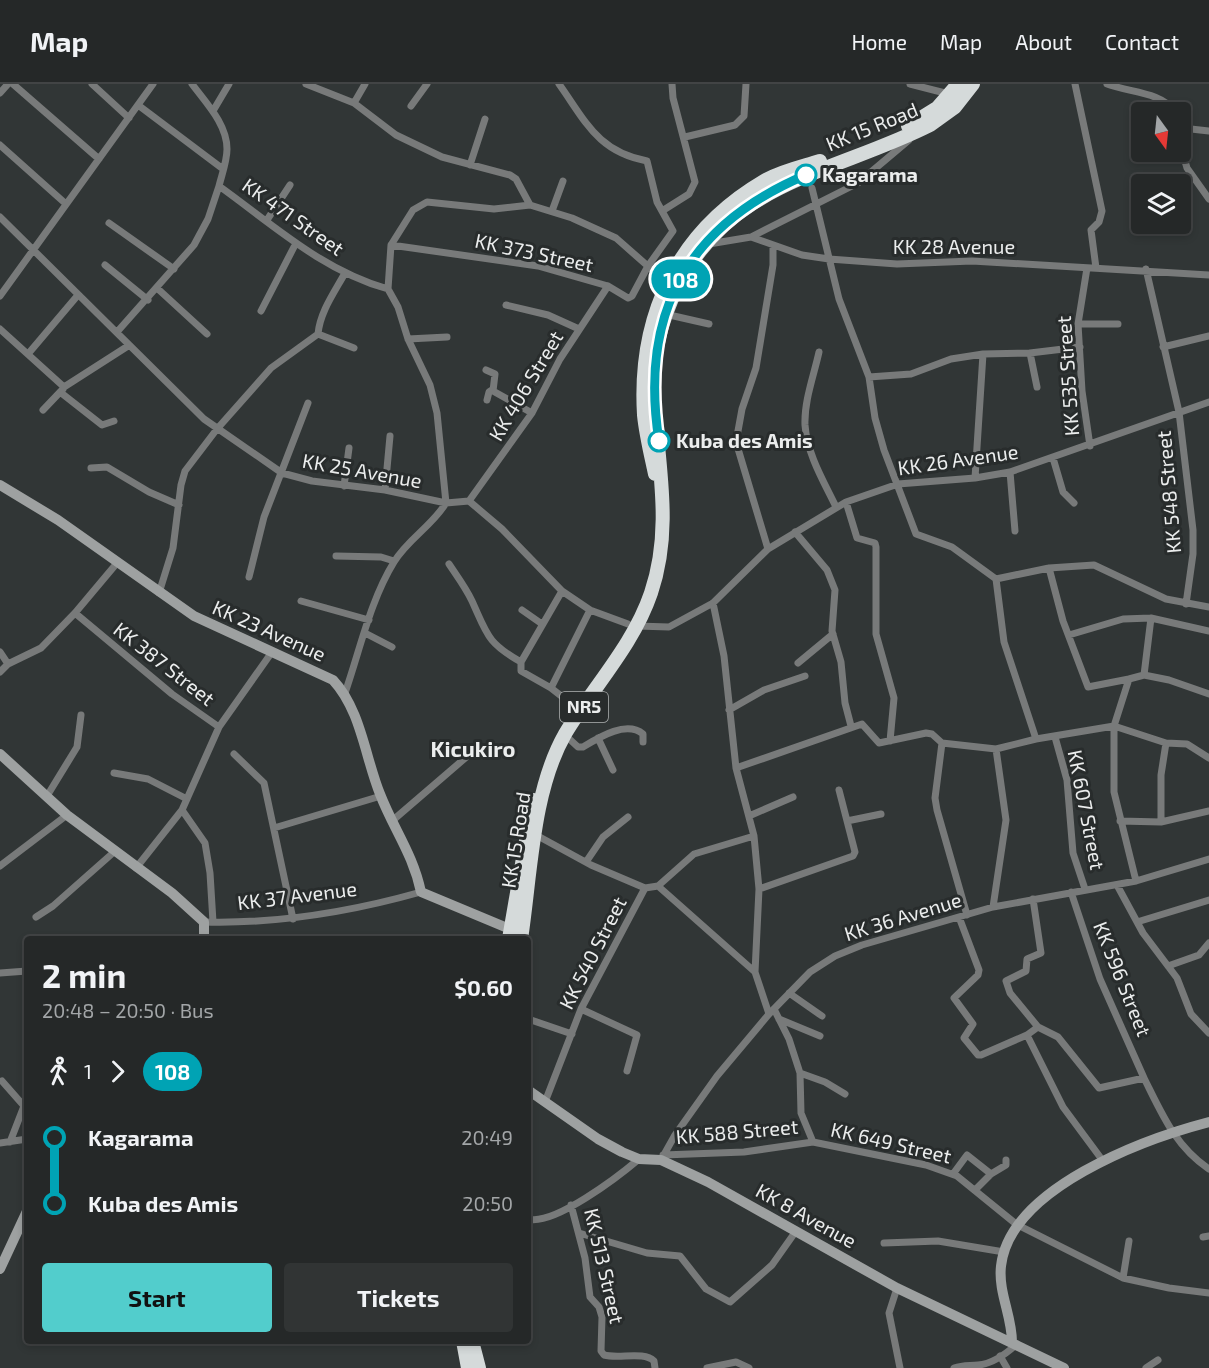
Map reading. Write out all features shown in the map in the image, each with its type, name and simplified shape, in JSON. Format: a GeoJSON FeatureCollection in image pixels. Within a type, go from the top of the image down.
{"type":"FeatureCollection","features":[{"type":"Feature","properties":{"kind":"highway","name":"KK 15 Road"},"geometry":{"type":"LineString","coordinates":[[521,936],[521,898],[539,771],[551,743],[574,706],[632,625],[651,570],[657,533],[657,485],[644,417],[644,388],[648,336],[672,286],[703,245],[722,225],[763,195],[918,131],[955,107],[973,84]]}},
{"type":"Feature","properties":{"kind":"highway","name":"KK 15 Road"},"geometry":{"type":"LineString","coordinates":[[506,935],[521,898],[548,771],[565,735],[651,595],[663,542],[663,483],[653,397],[654,365],[664,314],[680,258],[720,214],[764,181],[901,130],[921,119],[955,89]]}},
{"type":"Feature","properties":{"kind":"highway"},"geometry":{"type":"LineString","coordinates":[[521,898],[527,936]]}},
{"type":"Feature","properties":{"kind":"highway"},"geometry":{"type":"LineString","coordinates":[[464,1344],[468,1368]]}},
{"type":"Feature","properties":{"kind":"highway"},"geometry":{"type":"LineString","coordinates":[[473,1344],[479,1368]]}},
{"type":"Feature","properties":{"kind":"main road","name":"KK 23 Avenue"},"geometry":{"type":"LineString","coordinates":[[0,484],[58,520],[194,616],[333,680],[345,693]]}},
{"type":"Feature","properties":{"kind":"main road"},"geometry":{"type":"LineString","coordinates":[[345,693],[381,796],[416,866],[421,892],[506,935]]}},
{"type":"Feature","properties":{"kind":"main road"},"geometry":{"type":"LineString","coordinates":[[0,754],[67,815],[208,922],[205,936]]}},
{"type":"Feature","properties":{"kind":"main road","name":"KK 8 Avenue"},"geometry":{"type":"LineString","coordinates":[[531,1095],[598,1139],[639,1159],[662,1158],[897,1288],[1064,1368]]}},
{"type":"Feature","properties":{"kind":"main road"},"geometry":{"type":"LineString","coordinates":[[1014,1343],[1001,1281],[1004,1252],[1016,1224],[1065,1184],[1103,1161],[1138,1143],[1209,1122]]}},
{"type":"Feature","properties":{"kind":"main road"},"geometry":{"type":"LineString","coordinates":[[0,1269],[24,1217]]}},
{"type":"Feature","properties":{"kind":"street"},"geometry":{"type":"LineString","coordinates":[[0,93],[8,84]]}},
{"type":"Feature","properties":{"kind":"street"},"geometry":{"type":"LineString","coordinates":[[13,84],[99,159]]}},
{"type":"Feature","properties":{"kind":"street"},"geometry":{"type":"LineString","coordinates":[[92,84],[129,118]]}},
{"type":"Feature","properties":{"kind":"street"},"geometry":{"type":"LineString","coordinates":[[0,296],[153,84]]}},
{"type":"Feature","properties":{"kind":"street","name":"KK 471 Street"},"geometry":{"type":"LineString","coordinates":[[192,84],[213,111],[226,138],[228,151],[219,186],[296,243],[345,273],[388,289]]}},
{"type":"Feature","properties":{"kind":"street"},"geometry":{"type":"LineString","coordinates":[[213,111],[230,84]]}},
{"type":"Feature","properties":{"kind":"street"},"geometry":{"type":"LineString","coordinates":[[307,84],[354,103],[396,135],[442,157],[516,179],[530,205]]}},
{"type":"Feature","properties":{"kind":"street"},"geometry":{"type":"LineString","coordinates":[[354,103],[364,84]]}},
{"type":"Feature","properties":{"kind":"street"},"geometry":{"type":"LineString","coordinates":[[411,105],[427,84]]}},
{"type":"Feature","properties":{"kind":"street"},"geometry":{"type":"LineString","coordinates":[[559,84],[609,148],[623,156],[646,161],[662,211],[673,231],[648,266]]}},
{"type":"Feature","properties":{"kind":"street"},"geometry":{"type":"LineString","coordinates":[[662,211],[688,194],[694,185],[685,137],[673,98],[672,84]]}},
{"type":"Feature","properties":{"kind":"street"},"geometry":{"type":"LineString","coordinates":[[685,137],[735,125],[744,116],[746,84]]}},
{"type":"Feature","properties":{"kind":"street"},"geometry":{"type":"LineString","coordinates":[[910,84],[955,89]]}},
{"type":"Feature","properties":{"kind":"street"},"geometry":{"type":"LineString","coordinates":[[1075,84],[1102,211],[1099,222],[1090,230],[1096,268]]}},
{"type":"Feature","properties":{"kind":"street"},"geometry":{"type":"LineString","coordinates":[[1107,84],[1167,102]]}},
{"type":"Feature","properties":{"kind":"street"},"geometry":{"type":"LineString","coordinates":[[138,105],[223,169]]}},
{"type":"Feature","properties":{"kind":"street"},"geometry":{"type":"LineString","coordinates":[[470,165],[485,119]]}},
{"type":"Feature","properties":{"kind":"street"},"geometry":{"type":"LineString","coordinates":[[1191,128],[1209,131]]}},
{"type":"Feature","properties":{"kind":"street"},"geometry":{"type":"LineString","coordinates":[[703,245],[751,237],[815,206],[866,177],[918,131]]}},
{"type":"Feature","properties":{"kind":"street"},"geometry":{"type":"LineString","coordinates":[[0,145],[66,204]]}},
{"type":"Feature","properties":{"kind":"street"},"geometry":{"type":"LineString","coordinates":[[1185,162],[1209,199]]}},
{"type":"Feature","properties":{"kind":"street"},"geometry":{"type":"LineString","coordinates":[[552,211],[562,181]]}},
{"type":"Feature","properties":{"kind":"street"},"geometry":{"type":"LineString","coordinates":[[267,220],[290,185]]}},
{"type":"Feature","properties":{"kind":"street"},"geometry":{"type":"LineString","coordinates":[[117,332],[158,289],[194,245],[208,219],[219,186]]}},
{"type":"Feature","properties":{"kind":"street"},"geometry":{"type":"LineString","coordinates":[[812,188],[828,259],[845,319],[861,350],[869,376],[878,429],[916,534],[952,547],[996,579],[1004,642],[1036,739]]}},
{"type":"Feature","properties":{"kind":"street"},"geometry":{"type":"LineString","coordinates":[[345,693],[369,620],[394,561],[438,516],[446,503],[437,413],[430,386],[408,339],[404,320],[388,289],[391,245],[412,210],[427,202],[494,209],[530,205],[552,211],[616,238],[672,286]]}},
{"type":"Feature","properties":{"kind":"street","name":"KK 25 Avenue"},"geometry":{"type":"LineString","coordinates":[[0,217],[128,345],[217,429],[282,473],[344,486],[385,490],[446,503],[469,501]]}},
{"type":"Feature","properties":{"kind":"street"},"geometry":{"type":"LineString","coordinates":[[109,223],[174,269]]}},
{"type":"Feature","properties":{"kind":"street","name":"KK 28 Avenue"},"geometry":{"type":"LineString","coordinates":[[751,237],[802,255],[828,259],[897,264],[972,261],[1146,269],[1209,275]]}},
{"type":"Feature","properties":{"kind":"street"},"geometry":{"type":"LineString","coordinates":[[261,311],[296,243]]}},
{"type":"Feature","properties":{"kind":"street","name":"KK 373 Street"},"geometry":{"type":"LineString","coordinates":[[391,245],[538,266],[608,286],[628,298],[632,296],[648,266]]}},
{"type":"Feature","properties":{"kind":"street"},"geometry":{"type":"LineString","coordinates":[[768,549],[736,442],[742,409],[756,368],[773,265],[773,246]]}},
{"type":"Feature","properties":{"kind":"street"},"geometry":{"type":"LineString","coordinates":[[105,265],[148,300]]}},
{"type":"Feature","properties":{"kind":"street","name":"KK 535 Street"},"geometry":{"type":"LineString","coordinates":[[1087,268],[1078,324],[1090,446]]}},
{"type":"Feature","properties":{"kind":"street","name":"KK 548 Street"},"geometry":{"type":"LineString","coordinates":[[1146,269],[1179,412],[1193,542],[1186,604]]}},
{"type":"Feature","properties":{"kind":"street"},"geometry":{"type":"LineString","coordinates":[[159,593],[173,548],[185,471],[217,429],[271,368],[318,334],[326,306],[345,273]]}},
{"type":"Feature","properties":{"kind":"street","name":"KK 406 Street"},"geometry":{"type":"LineString","coordinates":[[469,501],[532,413],[579,329],[608,286]]}},
{"type":"Feature","properties":{"kind":"street"},"geometry":{"type":"LineString","coordinates":[[158,289],[207,334]]}},
{"type":"Feature","properties":{"kind":"street"},"geometry":{"type":"LineString","coordinates":[[28,354],[78,295]]}},
{"type":"Feature","properties":{"kind":"street"},"geometry":{"type":"LineString","coordinates":[[506,305],[548,315],[579,329]]}},
{"type":"Feature","properties":{"kind":"street"},"geometry":{"type":"LineString","coordinates":[[664,314],[709,324]]}},
{"type":"Feature","properties":{"kind":"street"},"geometry":{"type":"LineString","coordinates":[[1078,324],[1118,324]]}},
{"type":"Feature","properties":{"kind":"street"},"geometry":{"type":"LineString","coordinates":[[0,329],[28,354],[62,390],[102,425],[114,421]]}},
{"type":"Feature","properties":{"kind":"street"},"geometry":{"type":"LineString","coordinates":[[318,334],[354,348]]}},
{"type":"Feature","properties":{"kind":"street"},"geometry":{"type":"LineString","coordinates":[[1163,347],[1209,336]]}},
{"type":"Feature","properties":{"kind":"street"},"geometry":{"type":"LineString","coordinates":[[408,339],[447,337]]}},
{"type":"Feature","properties":{"kind":"street"},"geometry":{"type":"LineString","coordinates":[[43,410],[62,390],[128,345]]}},
{"type":"Feature","properties":{"kind":"street"},"geometry":{"type":"LineString","coordinates":[[869,376],[911,374],[951,359],[983,354],[1030,353],[1080,346]]}},
{"type":"Feature","properties":{"kind":"street"},"geometry":{"type":"LineString","coordinates":[[819,352],[806,408],[805,425],[815,464],[836,507]]}},
{"type":"Feature","properties":{"kind":"street"},"geometry":{"type":"LineString","coordinates":[[1030,353],[1037,387]]}},
{"type":"Feature","properties":{"kind":"street"},"geometry":{"type":"LineString","coordinates":[[975,478],[983,354]]}},
{"type":"Feature","properties":{"kind":"street"},"geometry":{"type":"LineString","coordinates":[[486,370],[495,374],[492,390],[487,399]]}},
{"type":"Feature","properties":{"kind":"street"},"geometry":{"type":"LineString","coordinates":[[492,390],[532,413]]}},
{"type":"Feature","properties":{"kind":"street","name":"KK 26 Avenue"},"geometry":{"type":"LineString","coordinates":[[632,625],[669,627],[712,603],[768,549],[846,502],[898,483],[975,478],[1010,472],[1090,446],[1209,402]]}},
{"type":"Feature","properties":{"kind":"street"},"geometry":{"type":"LineString","coordinates":[[249,577],[264,517],[308,403]]}},
{"type":"Feature","properties":{"kind":"street"},"geometry":{"type":"LineString","coordinates":[[385,490],[390,436]]}},
{"type":"Feature","properties":{"kind":"street"},"geometry":{"type":"LineString","coordinates":[[344,486],[349,448]]}},
{"type":"Feature","properties":{"kind":"street"},"geometry":{"type":"LineString","coordinates":[[1053,458],[1063,492],[1074,503]]}},
{"type":"Feature","properties":{"kind":"street"},"geometry":{"type":"LineString","coordinates":[[91,468],[107,467],[149,492],[179,506]]}},
{"type":"Feature","properties":{"kind":"street"},"geometry":{"type":"LineString","coordinates":[[1010,472],[1015,531]]}},
{"type":"Feature","properties":{"kind":"street"},"geometry":{"type":"LineString","coordinates":[[469,501],[502,529],[562,591],[590,610],[632,625]]}},
{"type":"Feature","properties":{"kind":"street"},"geometry":{"type":"LineString","coordinates":[[846,502],[857,538],[875,543],[876,547],[876,634],[894,698],[890,741]]}},
{"type":"Feature","properties":{"kind":"street"},"geometry":{"type":"LineString","coordinates":[[795,532],[827,570],[835,590],[833,634],[841,662],[845,703],[851,726]]}},
{"type":"Feature","properties":{"kind":"street"},"geometry":{"type":"LineString","coordinates":[[336,556],[381,557],[394,561]]}},
{"type":"Feature","properties":{"kind":"street"},"geometry":{"type":"LineString","coordinates":[[0,672],[8,664],[41,648],[75,613],[117,563]]}},
{"type":"Feature","properties":{"kind":"street"},"geometry":{"type":"LineString","coordinates":[[449,564],[471,599],[487,636],[507,654],[521,662]]}},
{"type":"Feature","properties":{"kind":"street"},"geometry":{"type":"LineString","coordinates":[[996,579],[1049,568],[1094,565],[1166,599],[1209,607]]}},
{"type":"Feature","properties":{"kind":"street"},"geometry":{"type":"LineString","coordinates":[[1049,568],[1069,635],[1088,687],[1144,675],[1209,694]]}},
{"type":"Feature","properties":{"kind":"street"},"geometry":{"type":"LineString","coordinates":[[562,591],[521,662],[521,671],[551,688],[574,706]]}},
{"type":"Feature","properties":{"kind":"street"},"geometry":{"type":"LineString","coordinates":[[301,601],[369,620]]}},
{"type":"Feature","properties":{"kind":"street"},"geometry":{"type":"LineString","coordinates":[[712,603],[724,656],[736,768],[754,836],[760,874],[755,972]]}},
{"type":"Feature","properties":{"kind":"street"},"geometry":{"type":"LineString","coordinates":[[522,610],[542,624]]}},
{"type":"Feature","properties":{"kind":"street"},"geometry":{"type":"LineString","coordinates":[[551,688],[590,610]]}},
{"type":"Feature","properties":{"kind":"street","name":"KK 387 Street"},"geometry":{"type":"LineString","coordinates":[[75,613],[172,694],[219,727],[272,652]]}},
{"type":"Feature","properties":{"kind":"street"},"geometry":{"type":"LineString","coordinates":[[1069,635],[1123,619],[1151,618],[1209,631]]}},
{"type":"Feature","properties":{"kind":"street"},"geometry":{"type":"LineString","coordinates":[[1144,675],[1151,618]]}},
{"type":"Feature","properties":{"kind":"street"},"geometry":{"type":"LineString","coordinates":[[365,633],[392,647]]}},
{"type":"Feature","properties":{"kind":"street"},"geometry":{"type":"LineString","coordinates":[[798,663],[833,634]]}},
{"type":"Feature","properties":{"kind":"street"},"geometry":{"type":"LineString","coordinates":[[0,652],[8,664]]}},
{"type":"Feature","properties":{"kind":"street"},"geometry":{"type":"LineString","coordinates":[[729,710],[764,690],[805,675]]}},
{"type":"Feature","properties":{"kind":"street"},"geometry":{"type":"LineString","coordinates":[[1129,678],[1114,726],[1114,792],[1136,881]]}},
{"type":"Feature","properties":{"kind":"street"},"geometry":{"type":"LineString","coordinates":[[47,796],[77,747],[81,715]]}},
{"type":"Feature","properties":{"kind":"street"},"geometry":{"type":"LineString","coordinates":[[736,768],[851,726],[865,726],[875,741],[879,743],[926,733],[932,734],[942,743],[996,749],[1036,739],[1114,726],[1166,743],[1187,744],[1209,758]]}},
{"type":"Feature","properties":{"kind":"street"},"geometry":{"type":"LineString","coordinates":[[136,867],[182,810],[219,727]]}},
{"type":"Feature","properties":{"kind":"street"},"geometry":{"type":"LineString","coordinates":[[565,735],[578,747],[611,732],[633,729],[643,734],[643,742]]}},
{"type":"Feature","properties":{"kind":"street","name":"KK 607 Street"},"geometry":{"type":"LineString","coordinates":[[1054,737],[1068,780],[1073,853],[1085,889]]}},
{"type":"Feature","properties":{"kind":"street"},"geometry":{"type":"LineString","coordinates":[[598,738],[613,770]]}},
{"type":"Feature","properties":{"kind":"street"},"geometry":{"type":"LineString","coordinates":[[942,743],[935,798],[942,834],[967,915]]}},
{"type":"Feature","properties":{"kind":"street"},"geometry":{"type":"LineString","coordinates":[[1161,822],[1161,775],[1166,743]]}},
{"type":"Feature","properties":{"kind":"street"},"geometry":{"type":"LineString","coordinates":[[993,907],[1006,820],[996,749]]}},
{"type":"Feature","properties":{"kind":"street"},"geometry":{"type":"LineString","coordinates":[[392,821],[471,753]]}},
{"type":"Feature","properties":{"kind":"street"},"geometry":{"type":"LineString","coordinates":[[234,754],[264,783],[293,919]]}},
{"type":"Feature","properties":{"kind":"street"},"geometry":{"type":"LineString","coordinates":[[114,772],[148,779],[186,799]]}},
{"type":"Feature","properties":{"kind":"street"},"geometry":{"type":"LineString","coordinates":[[759,889],[853,856],[855,852],[839,790]]}},
{"type":"Feature","properties":{"kind":"street"},"geometry":{"type":"LineString","coordinates":[[274,828],[381,796]]}},
{"type":"Feature","properties":{"kind":"street"},"geometry":{"type":"LineString","coordinates":[[749,816],[793,797]]}},
{"type":"Feature","properties":{"kind":"street"},"geometry":{"type":"LineString","coordinates":[[182,810],[205,843],[210,873],[208,922]]}},
{"type":"Feature","properties":{"kind":"street"},"geometry":{"type":"LineString","coordinates":[[1120,821],[1161,822],[1209,811]]}},
{"type":"Feature","properties":{"kind":"street"},"geometry":{"type":"LineString","coordinates":[[847,821],[881,813]]}},
{"type":"Feature","properties":{"kind":"street"},"geometry":{"type":"LineString","coordinates":[[0,866],[67,815]]}},
{"type":"Feature","properties":{"kind":"street"},"geometry":{"type":"LineString","coordinates":[[586,862],[603,837],[628,817]]}},
{"type":"Feature","properties":{"kind":"street"},"geometry":{"type":"LineString","coordinates":[[536,835],[586,862],[645,888]]}},
{"type":"Feature","properties":{"kind":"street"},"geometry":{"type":"LineString","coordinates":[[754,836],[694,854],[658,886],[755,972]]}},
{"type":"Feature","properties":{"kind":"street"},"geometry":{"type":"LineString","coordinates":[[36,917],[114,852]]}},
{"type":"Feature","properties":{"kind":"street","name":"KK 36 Avenue"},"geometry":{"type":"LineString","coordinates":[[662,1158],[717,1076],[771,1011],[810,972],[835,956],[862,945],[993,907],[1136,881],[1209,859]]}},
{"type":"Feature","properties":{"kind":"street"},"geometry":{"type":"LineString","coordinates":[[1117,885],[1152,946],[1182,987],[1191,1014],[1209,1033]]}},
{"type":"Feature","properties":{"kind":"street","name":"KK 540 Street"},"geometry":{"type":"LineString","coordinates":[[545,1102],[581,1009],[645,888],[658,886]]}},
{"type":"Feature","properties":{"kind":"street","name":"KK 37 Avenue"},"geometry":{"type":"LineString","coordinates":[[208,922],[254,923],[293,919],[375,905],[421,892]]}},
{"type":"Feature","properties":{"kind":"street","name":"KK 596 Street"},"geometry":{"type":"LineString","coordinates":[[1071,892],[1100,979],[1170,1132],[1191,1156],[1209,1169]]}},
{"type":"Feature","properties":{"kind":"street"},"geometry":{"type":"LineString","coordinates":[[1033,899],[1041,953],[1027,959],[1026,971],[1006,981],[1010,993],[1038,1027],[1058,1037],[1101,1088],[1144,1078]]}},
{"type":"Feature","properties":{"kind":"street"},"geometry":{"type":"LineString","coordinates":[[1137,922],[1209,900]]}},
{"type":"Feature","properties":{"kind":"street"},"geometry":{"type":"LineString","coordinates":[[959,917],[979,970],[978,975],[954,998],[973,1024],[964,1038],[978,1056],[1027,1035],[1038,1027]]}},
{"type":"Feature","properties":{"kind":"street"},"geometry":{"type":"LineString","coordinates":[[1168,966],[1199,955],[1209,944]]}},
{"type":"Feature","properties":{"kind":"street"},"geometry":{"type":"LineString","coordinates":[[0,974],[24,971]]}},
{"type":"Feature","properties":{"kind":"street","name":"KK 649 Street"},"geometry":{"type":"LineString","coordinates":[[755,972],[771,1011],[779,1019],[789,1039],[800,1073],[801,1113],[813,1142],[927,1165],[953,1174],[976,1189],[1016,1224],[1123,1278],[1169,1288],[1209,1293]]}},
{"type":"Feature","properties":{"kind":"street"},"geometry":{"type":"LineString","coordinates":[[789,993],[822,1016]]}},
{"type":"Feature","properties":{"kind":"street"},"geometry":{"type":"LineString","coordinates":[[581,1009],[637,1035],[627,1071]]}},
{"type":"Feature","properties":{"kind":"street"},"geometry":{"type":"LineString","coordinates":[[779,1019],[820,1035]]}},
{"type":"Feature","properties":{"kind":"street"},"geometry":{"type":"LineString","coordinates":[[531,1020],[572,1034]]}},
{"type":"Feature","properties":{"kind":"street"},"geometry":{"type":"LineString","coordinates":[[1027,1035],[1063,1107],[1103,1161]]}},
{"type":"Feature","properties":{"kind":"street"},"geometry":{"type":"LineString","coordinates":[[800,1073],[825,1082],[845,1095]]}},
{"type":"Feature","properties":{"kind":"street"},"geometry":{"type":"LineString","coordinates":[[2,1081],[24,1106],[10,1142]]}},
{"type":"Feature","properties":{"kind":"street"},"geometry":{"type":"LineString","coordinates":[[0,1143],[24,1140]]}},
{"type":"Feature","properties":{"kind":"street","name":"KK 588 Street"},"geometry":{"type":"LineString","coordinates":[[662,1158],[744,1152],[813,1142]]}},
{"type":"Feature","properties":{"kind":"street"},"geometry":{"type":"LineString","coordinates":[[953,1174],[968,1155],[991,1174]]}},
{"type":"Feature","properties":{"kind":"street","name":"KK 513 Street"},"geometry":{"type":"LineString","coordinates":[[639,1159],[620,1176],[571,1205],[579,1233],[591,1297],[599,1307],[602,1317],[601,1351],[604,1355],[611,1357],[648,1357],[654,1361],[655,1368]]}},
{"type":"Feature","properties":{"kind":"street"},"geometry":{"type":"LineString","coordinates":[[976,1189],[991,1174],[1006,1165],[1006,1160]]}},
{"type":"Feature","properties":{"kind":"street"},"geometry":{"type":"LineString","coordinates":[[531,1219],[547,1217],[571,1205]]}},
{"type":"Feature","properties":{"kind":"street"},"geometry":{"type":"LineString","coordinates":[[579,1233],[662,1256],[680,1256],[706,1289],[719,1299],[730,1302],[772,1264],[796,1231]]}},
{"type":"Feature","properties":{"kind":"street"},"geometry":{"type":"LineString","coordinates":[[884,1243],[938,1241],[1004,1252]]}},
{"type":"Feature","properties":{"kind":"street"},"geometry":{"type":"LineString","coordinates":[[1123,1278],[1129,1241]]}},
{"type":"Feature","properties":{"kind":"street"},"geometry":{"type":"LineString","coordinates":[[897,1288],[890,1303],[889,1313],[900,1368]]}},
{"type":"Feature","properties":{"kind":"street"},"geometry":{"type":"LineString","coordinates":[[954,1368],[968,1364],[980,1365],[1000,1356],[1014,1343]]}},
{"type":"Feature","properties":{"kind":"street"},"geometry":{"type":"LineString","coordinates":[[1000,1356],[1007,1368]]}},
{"type":"Feature","properties":{"kind":"street"},"geometry":{"type":"LineString","coordinates":[[1146,1368],[1158,1360]]}},
{"type":"Feature","properties":{"kind":"street"},"geometry":{"type":"LineString","coordinates":[[706,1368],[736,1362],[749,1368]]}},
{"type":"Feature","properties":{"kind":"bus line","name":"108"},"geometry":{"type":"LineString","coordinates":[[659,441],[653,397],[658,334],[664,314],[682,276],[703,245],[722,225],[763,195],[806,175]]}},
{"type":"Feature","properties":{"kind":"place","name":"Kagarama"},"geometry":{"type":"Point","coordinates":[806,175]}},
{"type":"Feature","properties":{"kind":"place","name":"Kuba des Amis"},"geometry":{"type":"Point","coordinates":[659,441]}},
{"type":"Feature","properties":{"kind":"district","name":"Kicukiro"},"geometry":{"type":"Point","coordinates":[473,749]}}]}
